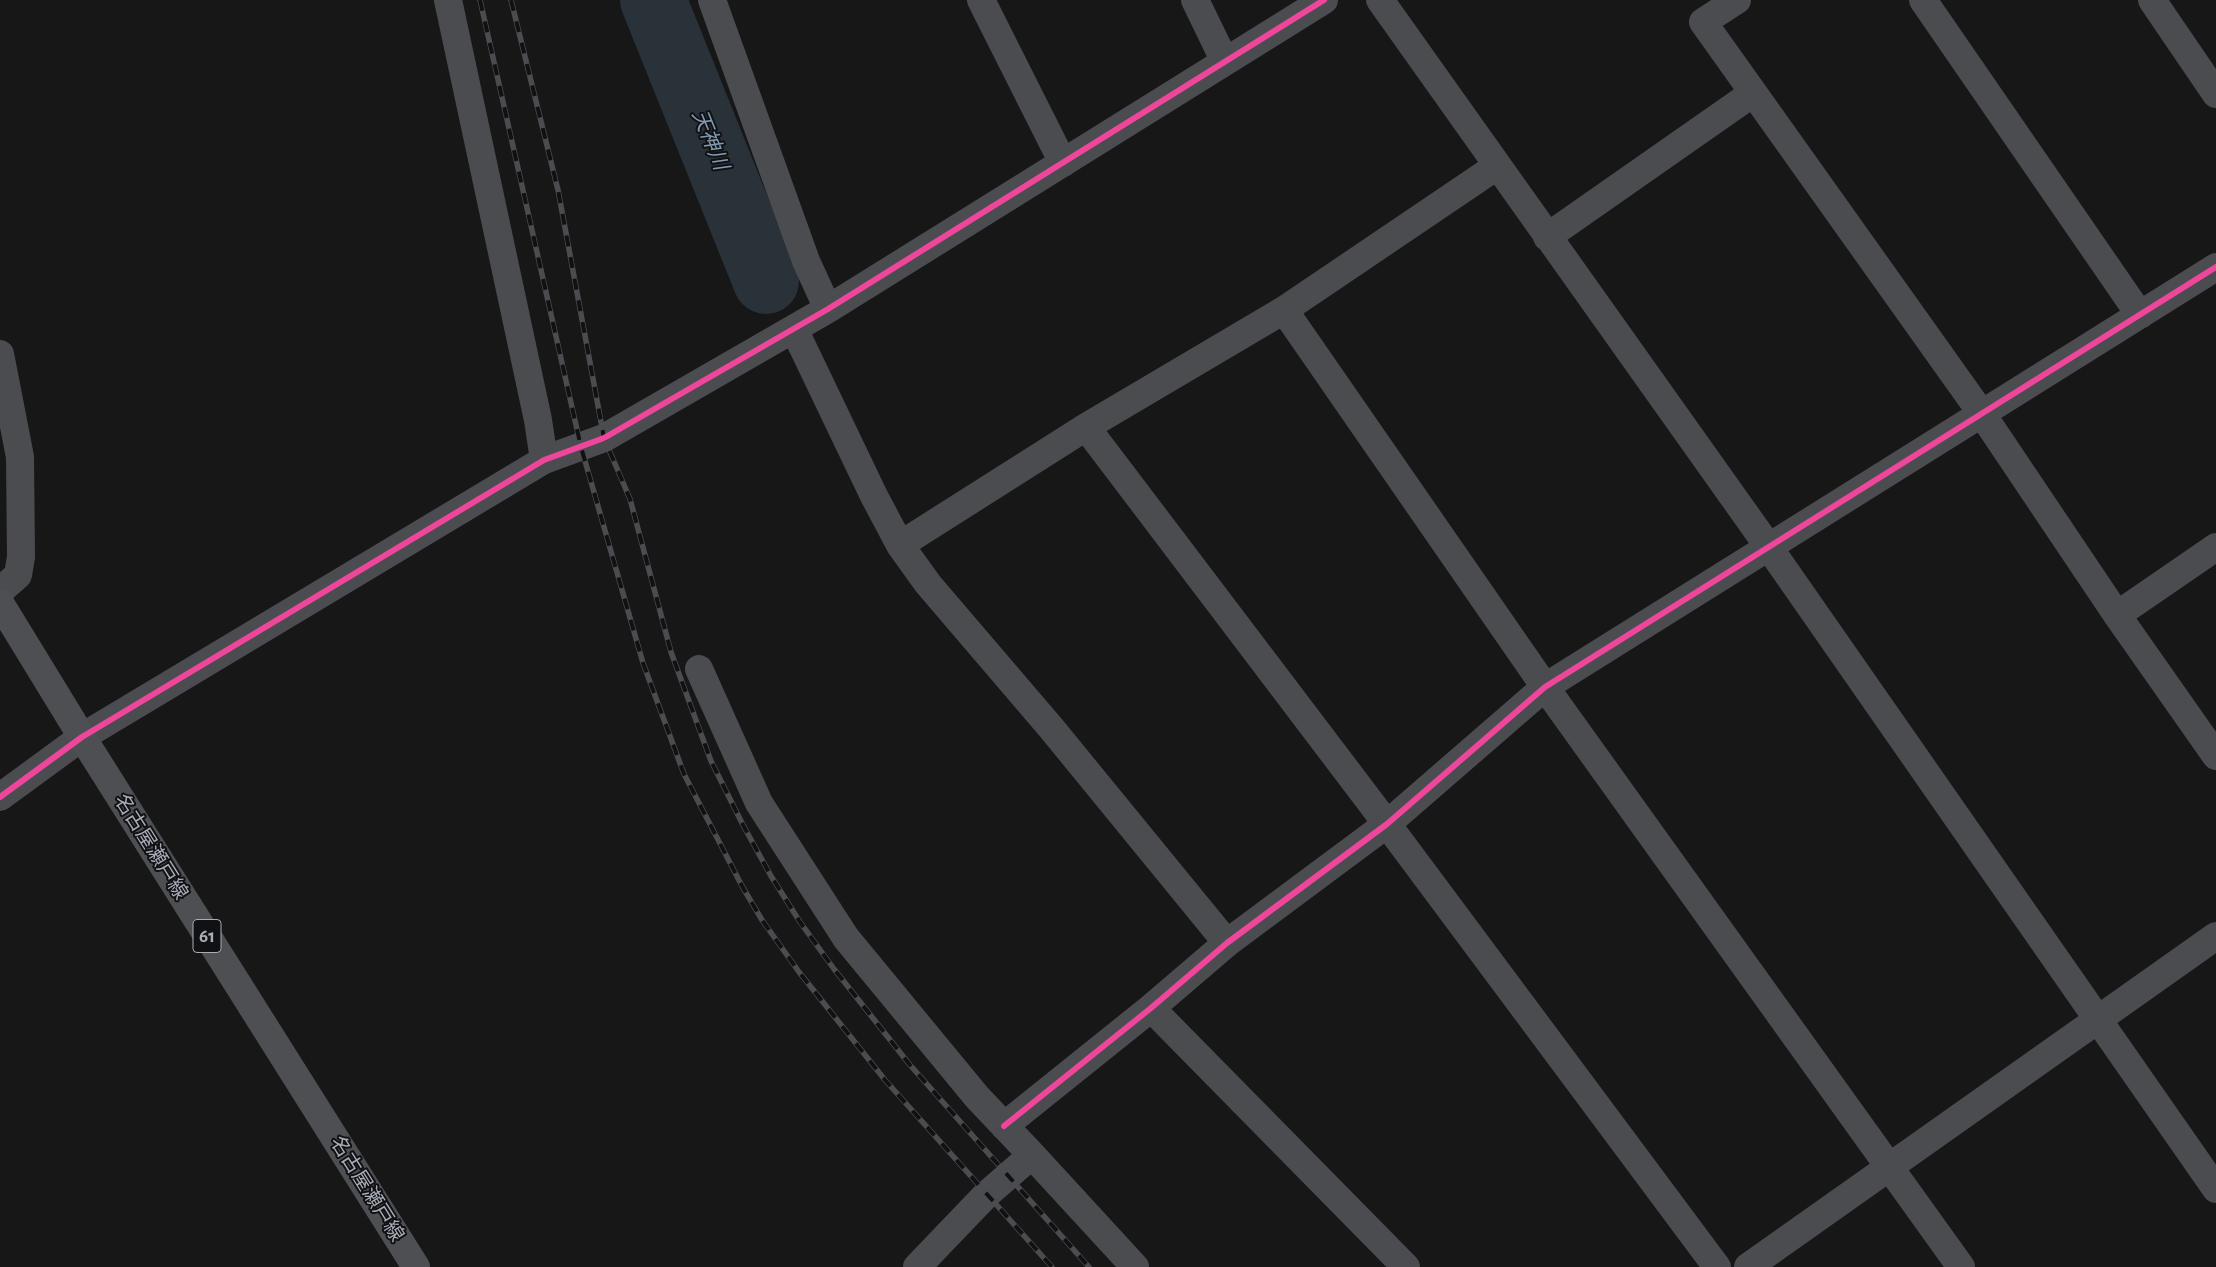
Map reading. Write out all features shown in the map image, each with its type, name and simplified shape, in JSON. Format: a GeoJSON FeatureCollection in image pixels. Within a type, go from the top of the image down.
{"type":"FeatureCollection","features":[{"type":"Feature","properties":{"kind":"main road","name":"名古屋瀬戸線"},"geometry":{"type":"LineString","coordinates":[[0,603],[408,1264]]}},
{"type":"Feature","properties":{"kind":"street"},"geometry":{"type":"LineString","coordinates":[[448,0],[536,410],[544,460]]}},
{"type":"Feature","properties":{"kind":"street"},"geometry":{"type":"LineString","coordinates":[[712,0],[806,261],[828,309]]}},
{"type":"Feature","properties":{"kind":"street"},"geometry":{"type":"LineString","coordinates":[[981,0],[1063,163]]}},
{"type":"Feature","properties":{"kind":"street"},"geometry":{"type":"LineString","coordinates":[[1195,0],[1225,62]]}},
{"type":"Feature","properties":{"kind":"street"},"geometry":{"type":"LineString","coordinates":[[0,797],[82,737],[544,460],[604,438],[828,309],[1324,0]]}},
{"type":"Feature","properties":{"kind":"street"},"geometry":{"type":"LineString","coordinates":[[1380,0],[1768,546],[2216,1189]]}},
{"type":"Feature","properties":{"kind":"street"},"geometry":{"type":"LineString","coordinates":[[1736,0],[1703,22],[1982,414],[2117,615],[2216,756]]}},
{"type":"Feature","properties":{"kind":"street"},"geometry":{"type":"LineString","coordinates":[[1922,0],[2140,315]]}},
{"type":"Feature","properties":{"kind":"street"},"geometry":{"type":"LineString","coordinates":[[2152,0],[2216,94]]}},
{"type":"Feature","properties":{"kind":"street"},"geometry":{"type":"LineString","coordinates":[[1547,237],[1753,93]]}},
{"type":"Feature","properties":{"kind":"street"},"geometry":{"type":"LineString","coordinates":[[900,545],[1086,427],[1284,310],[1497,166]]}},
{"type":"Feature","properties":{"kind":"street"},"geometry":{"type":"LineString","coordinates":[[1004,1126],[1151,1008],[1226,943],[1387,824],[1545,687],[2216,267]]}},
{"type":"Feature","properties":{"kind":"street"},"geometry":{"type":"LineString","coordinates":[[1284,310],[1545,687],[1961,1267]]}},
{"type":"Feature","properties":{"kind":"street"},"geometry":{"type":"LineString","coordinates":[[794,329],[870,488],[900,545],[928,584],[1052,729],[1226,943]]}},
{"type":"Feature","properties":{"kind":"street"},"geometry":{"type":"LineString","coordinates":[[0,354],[20,458],[22,557],[18,575],[0,591]]}},
{"type":"Feature","properties":{"kind":"street"},"geometry":{"type":"LineString","coordinates":[[1086,427],[1387,824],[1717,1267]]}},
{"type":"Feature","properties":{"kind":"street"},"geometry":{"type":"LineString","coordinates":[[2117,615],[2216,547]]}},
{"type":"Feature","properties":{"kind":"street"},"geometry":{"type":"LineString","coordinates":[[699,669],[759,803],[846,938],[977,1098],[1135,1267]]}},
{"type":"Feature","properties":{"kind":"street"},"geometry":{"type":"LineString","coordinates":[[1748,1267],[2216,936]]}},
{"type":"Feature","properties":{"kind":"street"},"geometry":{"type":"LineString","coordinates":[[1151,1008],[1406,1267]]}},
{"type":"Feature","properties":{"kind":"street"},"geometry":{"type":"LineString","coordinates":[[917,1267],[986,1195],[1032,1155]]}},
{"type":"Feature","properties":{"kind":"waterway","name":"天神川"},"geometry":{"type":"LineString","coordinates":[[653,0],[766,281]]}},
{"type":"Feature","properties":{"kind":"railway"},"geometry":{"type":"LineString","coordinates":[[480,0],[581,447],[643,663],[684,774],[742,886],[762,920],[799,972],[885,1080],[1052,1267]]}},
{"type":"Feature","properties":{"kind":"railway"},"geometry":{"type":"LineString","coordinates":[[511,0],[558,190],[604,438],[630,499],[671,652],[711,761],[771,876],[800,922],[834,969],[910,1065],[1089,1267]]}},
{"type":"Feature","properties":{"kind":"cycle path"},"geometry":{"type":"LineString","coordinates":[[0,797],[82,737],[544,460],[604,438],[828,309],[1324,0]]}},
{"type":"Feature","properties":{"kind":"cycle path"},"geometry":{"type":"LineString","coordinates":[[1004,1126],[1151,1008],[1227,943],[1387,824],[1545,687],[2216,267]]}}]}
